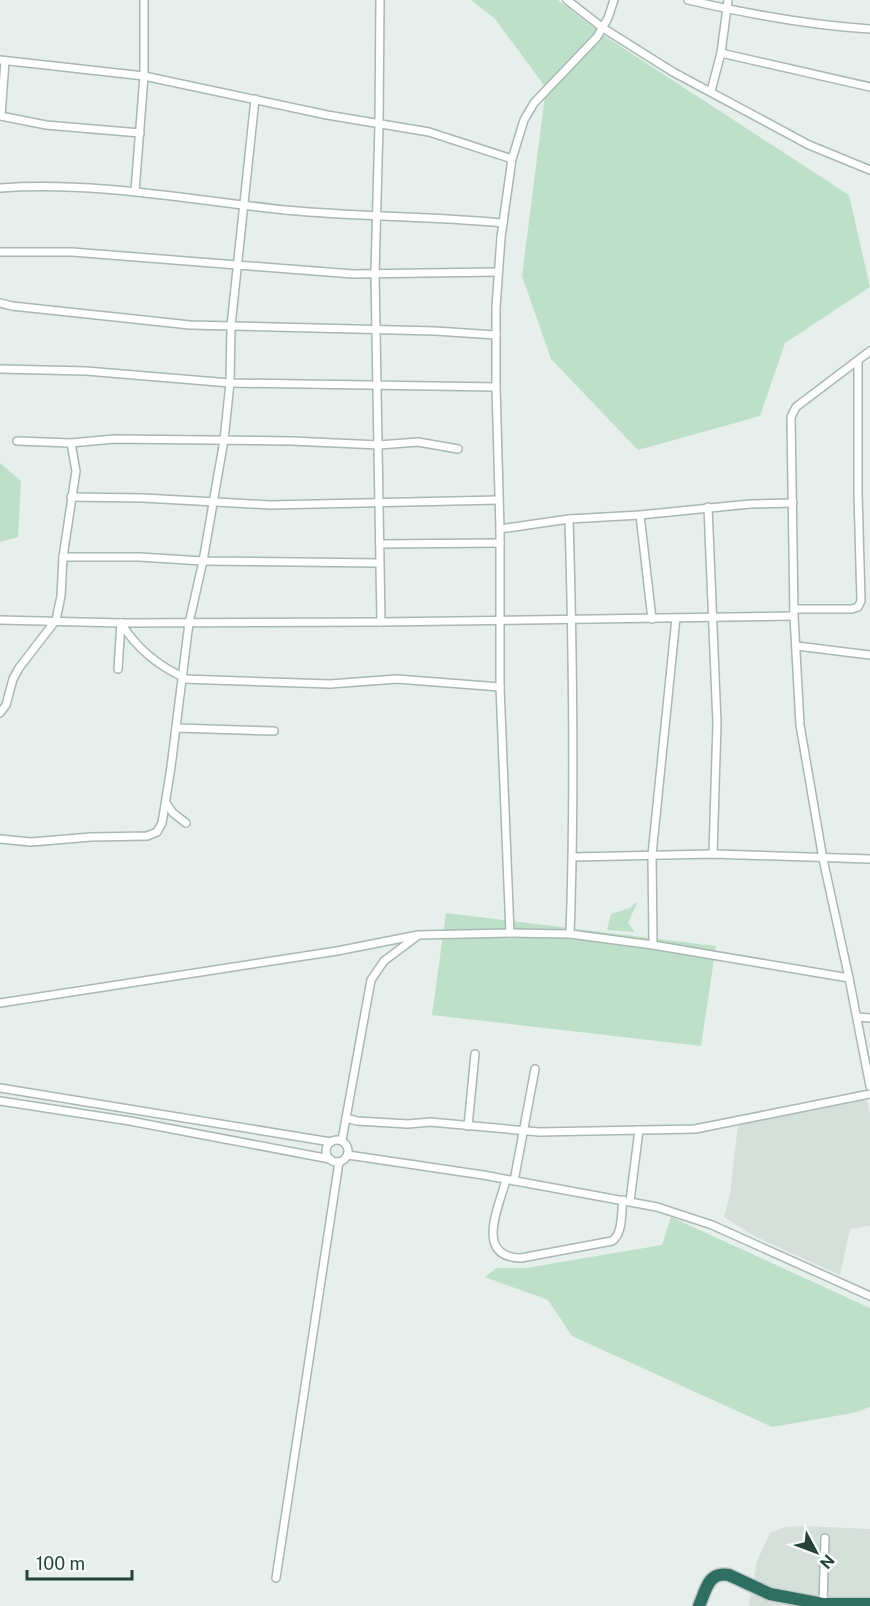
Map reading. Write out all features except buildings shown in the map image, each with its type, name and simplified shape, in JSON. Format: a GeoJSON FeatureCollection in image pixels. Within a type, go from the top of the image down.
{"type":"FeatureCollection","features":[{"type":"Feature","properties":{"kind":"highway"},"geometry":{"type":"LineString","coordinates":[[699,1606],[710,1580],[715,1575],[722,1574],[770,1594],[824,1604],[870,1604]]}},
{"type":"Feature","properties":{"kind":"street"},"geometry":{"type":"LineString","coordinates":[[135,191],[144,76],[144,0]]}},
{"type":"Feature","properties":{"kind":"street"},"geometry":{"type":"LineString","coordinates":[[380,0],[375,273],[381,622]]}},
{"type":"Feature","properties":{"kind":"street"},"geometry":{"type":"LineString","coordinates":[[567,0],[603,28],[673,72],[808,145],[870,170]]}},
{"type":"Feature","properties":{"kind":"street"},"geometry":{"type":"LineString","coordinates":[[510,933],[500,687],[500,528],[496,387],[498,272],[503,223],[512,159],[524,120],[529,111],[603,28],[614,0]]}},
{"type":"Feature","properties":{"kind":"street"},"geometry":{"type":"LineString","coordinates":[[688,0],[726,9],[826,26],[870,29]]}},
{"type":"Feature","properties":{"kind":"street"},"geometry":{"type":"LineString","coordinates":[[711,91],[721,53],[728,0]]}},
{"type":"Feature","properties":{"kind":"street"},"geometry":{"type":"LineString","coordinates":[[721,53],[870,87]]}},
{"type":"Feature","properties":{"kind":"street"},"geometry":{"type":"LineString","coordinates":[[140,133],[41,124],[0,116],[2,60],[144,76],[379,125],[429,132],[512,159]]}},
{"type":"Feature","properties":{"kind":"street"},"geometry":{"type":"LineString","coordinates":[[0,839],[31,842],[153,835],[162,823],[189,623],[203,561],[224,440],[230,383],[231,326],[255,99]]}},
{"type":"Feature","properties":{"kind":"street"},"geometry":{"type":"LineString","coordinates":[[0,188],[22,186],[135,191],[245,206],[375,217],[434,217],[503,223]]}},
{"type":"Feature","properties":{"kind":"street"},"geometry":{"type":"LineString","coordinates":[[0,252],[72,252],[336,273],[498,272]]}},
{"type":"Feature","properties":{"kind":"street"},"geometry":{"type":"LineString","coordinates":[[0,303],[190,325],[435,331],[496,335]]}},
{"type":"Feature","properties":{"kind":"street"},"geometry":{"type":"LineString","coordinates":[[870,351],[793,411],[791,417],[794,613],[800,725],[823,859],[870,1086]]}},
{"type":"Feature","properties":{"kind":"street"},"geometry":{"type":"LineString","coordinates":[[0,620],[189,623],[652,620],[852,609],[858,607],[861,601],[858,360]]}},
{"type":"Feature","properties":{"kind":"street"},"geometry":{"type":"LineString","coordinates":[[0,369],[86,371],[230,383],[496,387]]}},
{"type":"Feature","properties":{"kind":"street"},"geometry":{"type":"LineString","coordinates":[[17,441],[71,443],[114,439],[224,440],[378,445],[418,442],[458,449]]}},
{"type":"Feature","properties":{"kind":"street"},"geometry":{"type":"LineString","coordinates":[[0,713],[6,705],[13,679],[19,668],[56,620],[76,471],[71,443]]}},
{"type":"Feature","properties":{"kind":"street"},"geometry":{"type":"LineString","coordinates":[[71,496],[271,505],[499,501]]}},
{"type":"Feature","properties":{"kind":"street"},"geometry":{"type":"LineString","coordinates":[[500,528],[568,519],[640,515],[708,507],[793,503]]}},
{"type":"Feature","properties":{"kind":"street"},"geometry":{"type":"LineString","coordinates":[[708,507],[717,723],[713,854]]}},
{"type":"Feature","properties":{"kind":"street"},"geometry":{"type":"LineString","coordinates":[[640,515],[652,620]]}},
{"type":"Feature","properties":{"kind":"street"},"geometry":{"type":"LineString","coordinates":[[568,519],[572,620],[573,857],[570,934]]}},
{"type":"Feature","properties":{"kind":"street"},"geometry":{"type":"LineString","coordinates":[[380,544],[500,543]]}},
{"type":"Feature","properties":{"kind":"street"},"geometry":{"type":"LineString","coordinates":[[63,557],[139,556],[203,561],[379,562]]}},
{"type":"Feature","properties":{"kind":"street"},"geometry":{"type":"LineString","coordinates":[[653,945],[652,855],[676,618]]}},
{"type":"Feature","properties":{"kind":"street"},"geometry":{"type":"LineString","coordinates":[[122,623],[140,648],[160,666],[183,678],[330,684],[397,679],[500,687]]}},
{"type":"Feature","properties":{"kind":"street"},"geometry":{"type":"LineString","coordinates":[[118,669],[122,623]]}},
{"type":"Feature","properties":{"kind":"street"},"geometry":{"type":"LineString","coordinates":[[797,646],[870,655]]}},
{"type":"Feature","properties":{"kind":"street"},"geometry":{"type":"LineString","coordinates":[[176,728],[274,731]]}},
{"type":"Feature","properties":{"kind":"street"},"geometry":{"type":"LineString","coordinates":[[166,802],[172,813],[186,823]]}},
{"type":"Feature","properties":{"kind":"street"},"geometry":{"type":"LineString","coordinates":[[573,857],[713,854],[870,859]]}},
{"type":"Feature","properties":{"kind":"street"},"geometry":{"type":"LineString","coordinates":[[0,1003],[337,951],[418,935],[570,934],[653,945],[849,978]]}},
{"type":"Feature","properties":{"kind":"street"},"geometry":{"type":"LineString","coordinates":[[276,1578],[339,1162],[348,1155],[349,1149],[342,1140],[371,980],[384,961],[418,935]]}},
{"type":"Feature","properties":{"kind":"street"},"geometry":{"type":"LineString","coordinates":[[857,1017],[870,1018]]}},
{"type":"Feature","properties":{"kind":"street"},"geometry":{"type":"LineString","coordinates":[[468,1126],[475,1054]]}},
{"type":"Feature","properties":{"kind":"street"},"geometry":{"type":"LineString","coordinates":[[535,1070],[523,1130],[492,1236],[499,1252],[504,1256],[521,1258],[612,1242],[619,1233],[639,1130]]}},
{"type":"Feature","properties":{"kind":"street"},"geometry":{"type":"LineString","coordinates":[[0,1088],[331,1142],[342,1140]]}},
{"type":"Feature","properties":{"kind":"street"},"geometry":{"type":"LineString","coordinates":[[346,1118],[357,1121],[408,1124],[430,1122],[539,1132],[706,1128],[870,1094]]}},
{"type":"Feature","properties":{"kind":"street"},"geometry":{"type":"LineString","coordinates":[[0,1101],[130,1121],[339,1162]]}},
{"type":"Feature","properties":{"kind":"street"},"geometry":{"type":"LineString","coordinates":[[330,1159],[326,1150],[331,1142]]}},
{"type":"Feature","properties":{"kind":"street"},"geometry":{"type":"LineString","coordinates":[[348,1155],[510,1180],[657,1207],[712,1224],[870,1296]]}},
{"type":"Feature","properties":{"kind":"street"},"geometry":{"type":"LineString","coordinates":[[824,1604],[825,1539]]}},
{"type":"Feature","properties":{"kind":"shaded area"},"geometry":{"type":"Polygon","coordinates":[[[867,1100],[870,1114],[870,1226],[850,1229],[840,1275],[754,1236],[724,1217],[730,1194],[738,1125],[867,1100]]]}},
{"type":"Feature","properties":{"kind":"shaded area"},"geometry":{"type":"Polygon","coordinates":[[[785,1527],[870,1529],[870,1606],[749,1606],[757,1561],[770,1533],[785,1527]]]}},
{"type":"Feature","properties":{"kind":"green space"},"geometry":{"type":"Polygon","coordinates":[[[471,0],[558,0],[603,35],[849,195],[870,287],[785,343],[760,416],[638,450],[551,359],[522,276],[546,88],[495,19],[471,0]]]}},
{"type":"Feature","properties":{"kind":"green space"},"geometry":{"type":"Polygon","coordinates":[[[0,463],[21,481],[18,537],[0,542],[0,463]]]}},
{"type":"Feature","properties":{"kind":"green space"},"geometry":{"type":"Polygon","coordinates":[[[636,902],[628,923],[635,932],[607,930],[611,914],[630,908],[636,902]]]}},
{"type":"Feature","properties":{"kind":"green space"},"geometry":{"type":"Polygon","coordinates":[[[446,913],[716,946],[701,1046],[432,1015],[446,913]]]}},
{"type":"Feature","properties":{"kind":"green space"},"geometry":{"type":"Polygon","coordinates":[[[671,1217],[870,1308],[870,1407],[853,1413],[772,1427],[572,1336],[548,1300],[485,1277],[496,1268],[526,1268],[662,1245],[671,1217]]]}}]}
